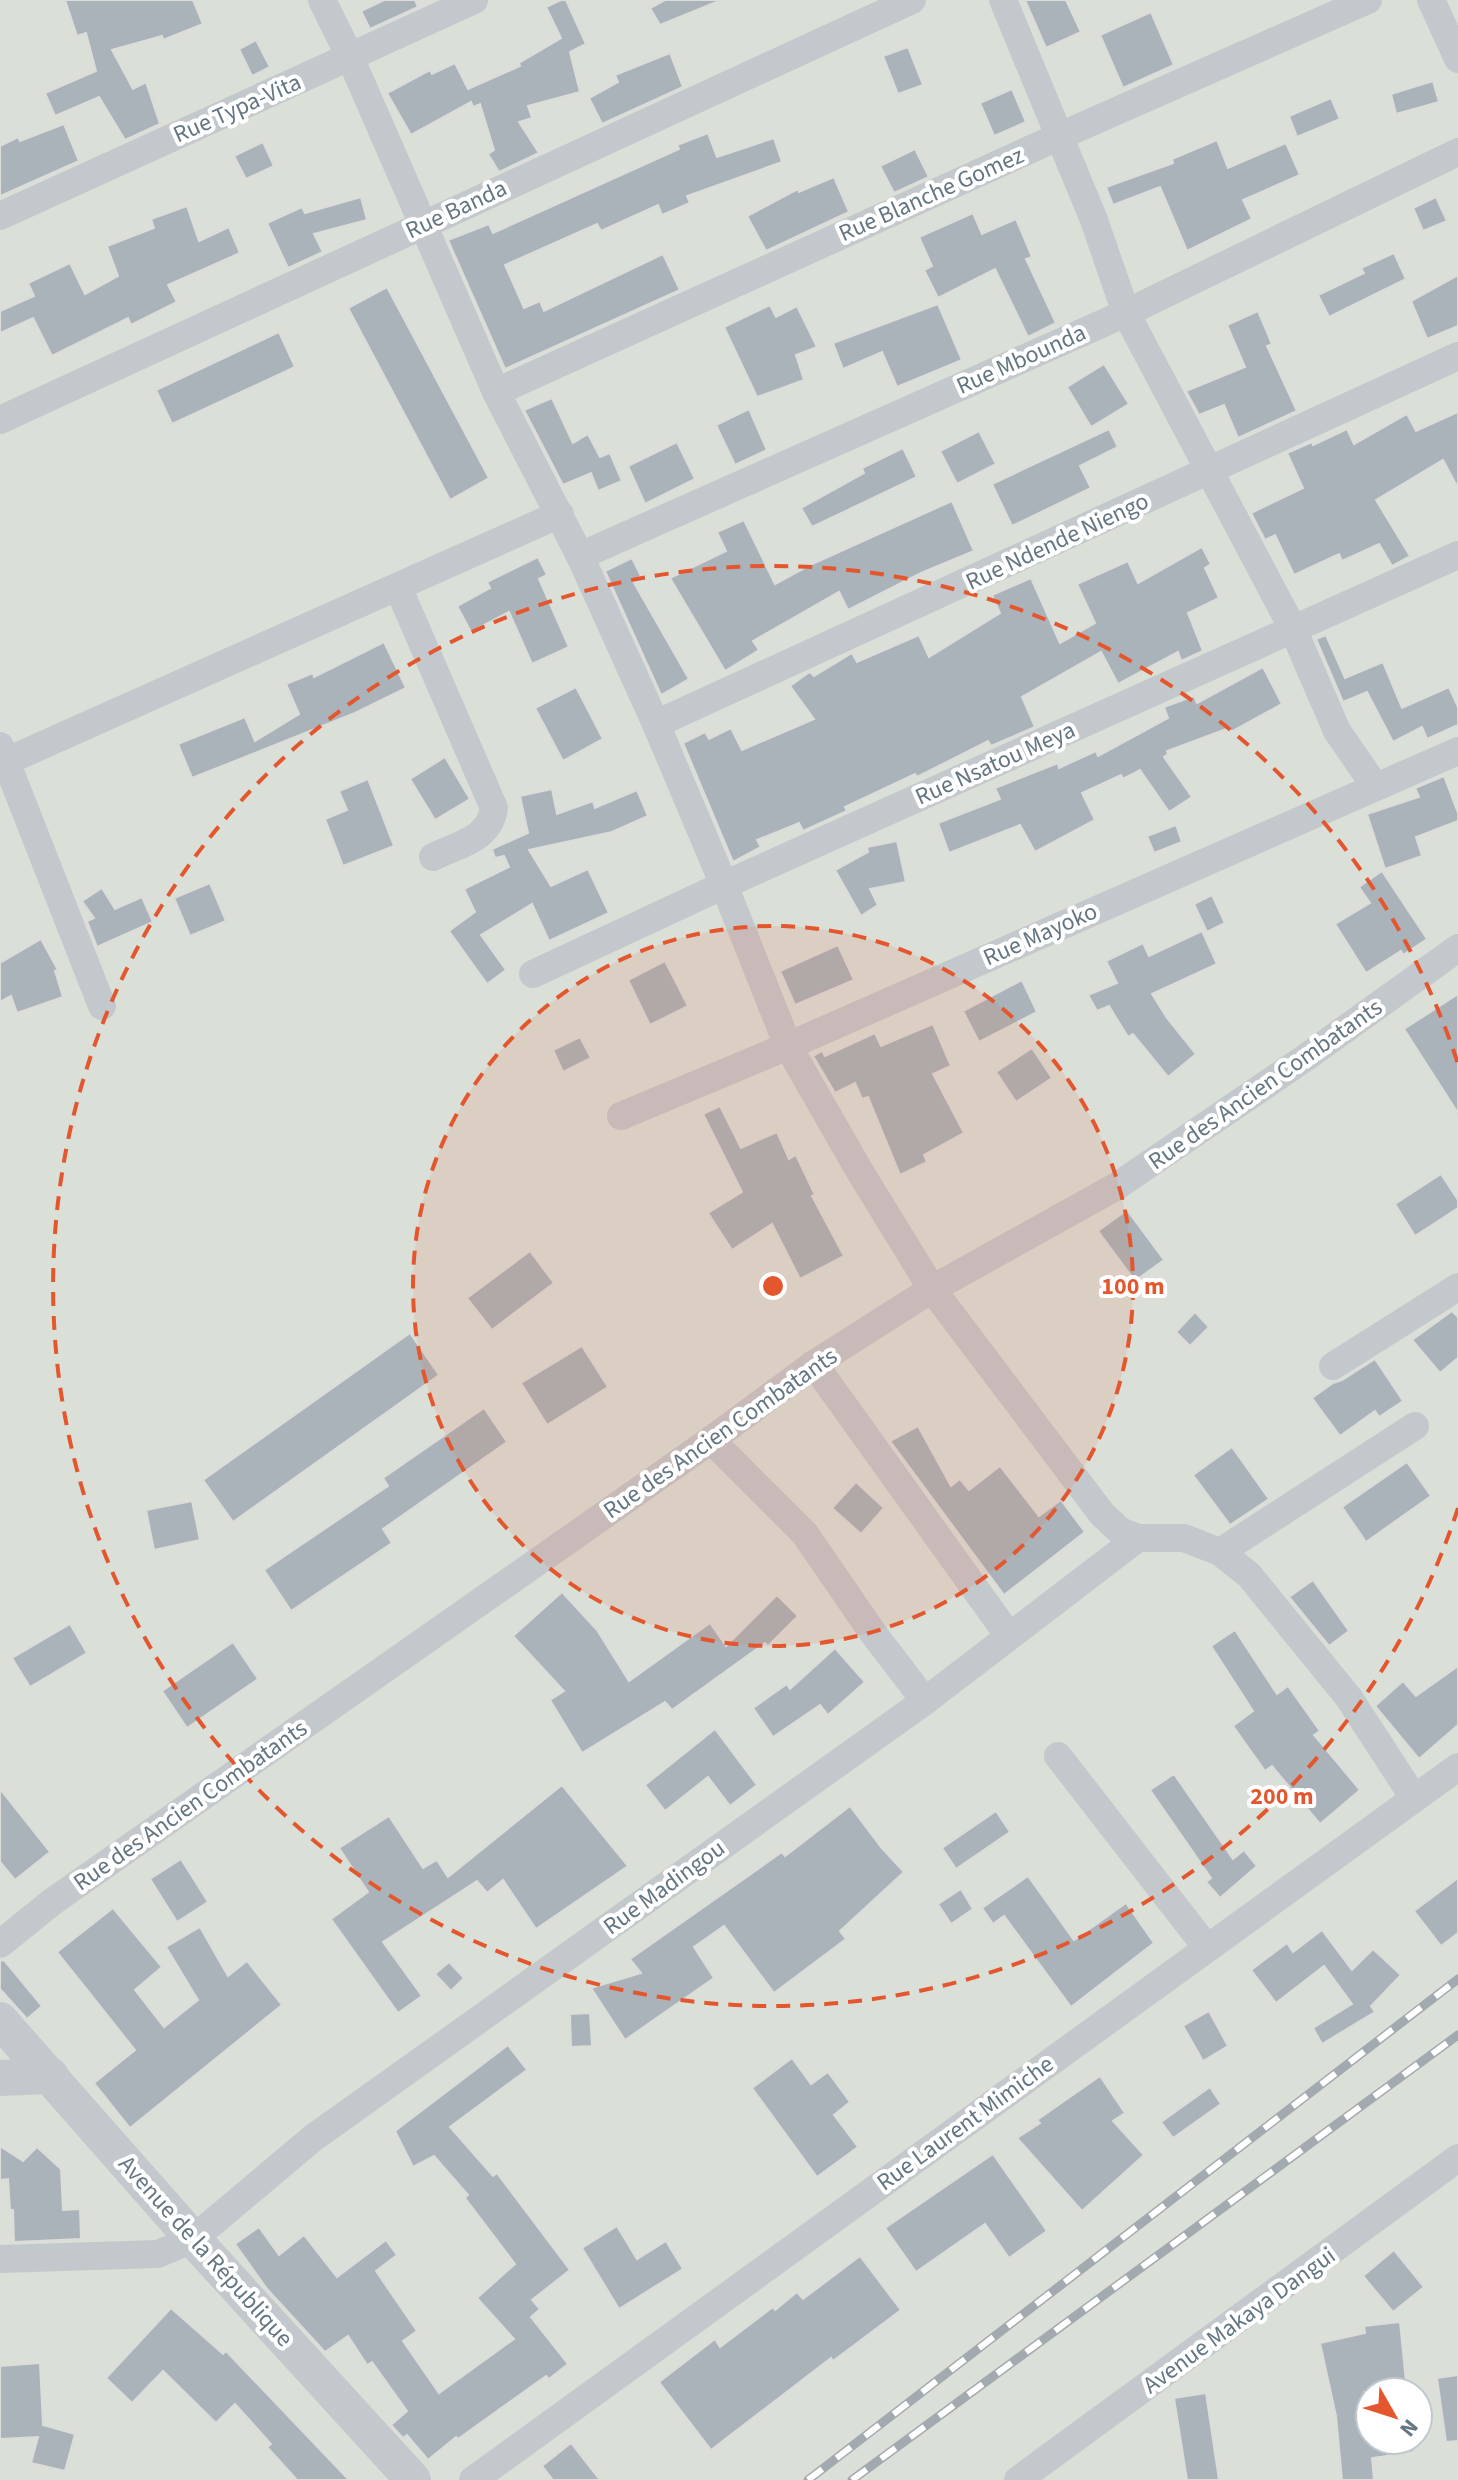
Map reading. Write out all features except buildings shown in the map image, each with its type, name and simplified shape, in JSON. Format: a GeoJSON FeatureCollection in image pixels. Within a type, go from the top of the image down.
{"type":"FeatureCollection","features":[{"type":"Feature","properties":{"kind":"street"},"geometry":{"type":"LineString","coordinates":[[322,0],[350,57],[496,392],[560,514],[656,724],[788,1046],[859,1170],[932,1289],[1102,1514],[1120,1531],[1138,1538],[1184,1538],[1220,1552],[1249,1575],[1349,1698],[1414,1798]]}},
{"type":"Feature","properties":{"kind":"street","name":"Rue Typa-Vita"},"geometry":{"type":"LineString","coordinates":[[0,216],[474,0]]}},
{"type":"Feature","properties":{"kind":"street","name":"Rue Banda"},"geometry":{"type":"LineString","coordinates":[[0,420],[912,0]]}},
{"type":"Feature","properties":{"kind":"street"},"geometry":{"type":"LineString","coordinates":[[1003,0],[1094,220],[1126,313],[1293,629],[1337,731],[1375,786]]}},
{"type":"Feature","properties":{"kind":"street","name":"Rue Blanche Gomez"},"geometry":{"type":"LineString","coordinates":[[496,392],[1368,0]]}},
{"type":"Feature","properties":{"kind":"street"},"geometry":{"type":"LineString","coordinates":[[1431,0],[1458,59]]}},
{"type":"Feature","properties":{"kind":"street","name":"Rue Mbounda"},"geometry":{"type":"LineString","coordinates":[[580,556],[1126,313],[1458,152]]}},
{"type":"Feature","properties":{"kind":"street","name":"Rue Ndende Niengo"},"geometry":{"type":"LineString","coordinates":[[656,724],[1458,356]]}},
{"type":"Feature","properties":{"kind":"street"},"geometry":{"type":"LineString","coordinates":[[102,1006],[4,753],[398,587],[560,514]]}},
{"type":"Feature","properties":{"kind":"street","name":"Rue Nsatou Meya"},"geometry":{"type":"LineString","coordinates":[[533,974],[1458,555]]}},
{"type":"Feature","properties":{"kind":"street"},"geometry":{"type":"LineString","coordinates":[[398,587],[494,808],[492,822],[485,832],[433,857]]}},
{"type":"Feature","properties":{"kind":"street","name":"Rue Mayoko"},"geometry":{"type":"LineString","coordinates":[[621,1116],[788,1046],[1458,751]]}},
{"type":"Feature","properties":{"kind":"street","name":"Rue des Ancien Combatants"},"geometry":{"type":"LineString","coordinates":[[0,1944],[52,1902],[711,1440],[814,1364],[932,1289],[1117,1186],[1305,1058],[1458,948]]}},
{"type":"Feature","properties":{"kind":"street"},"geometry":{"type":"LineString","coordinates":[[1333,1366],[1458,1287]]}},
{"type":"Feature","properties":{"kind":"street"},"geometry":{"type":"LineString","coordinates":[[814,1364],[1009,1636]]}},
{"type":"Feature","properties":{"kind":"street"},"geometry":{"type":"LineString","coordinates":[[1220,1552],[1415,1426]]}},
{"type":"Feature","properties":{"kind":"street"},"geometry":{"type":"LineString","coordinates":[[711,1440],[805,1534],[873,1633],[925,1701]]}},
{"type":"Feature","properties":{"kind":"street","name":"Rue Madingou"},"geometry":{"type":"LineString","coordinates":[[0,2259],[158,2254],[193,2239],[313,2138],[925,1701],[1138,1538]]}},
{"type":"Feature","properties":{"kind":"street"},"geometry":{"type":"LineString","coordinates":[[1058,1756],[1207,1948]]}},
{"type":"Feature","properties":{"kind":"street","name":"Rue Laurent Mimiche"},"geometry":{"type":"LineString","coordinates":[[473,2480],[1458,1767]]}},
{"type":"Feature","properties":{"kind":"street","name":"Avenue de la République"},"geometry":{"type":"LineString","coordinates":[[0,2020],[193,2239],[413,2480]]}},
{"type":"Feature","properties":{"kind":"street"},"geometry":{"type":"LineString","coordinates":[[0,2078],[51,2076]]}},
{"type":"Feature","properties":{"kind":"street","name":"Avenue Makaya Dangui"},"geometry":{"type":"LineString","coordinates":[[1018,2480],[1458,2158]]}},
{"type":"Feature","properties":{"kind":"shaded area"},"geometry":{"type":"Polygon","coordinates":[[[0,0],[1458,0],[1458,2480],[0,2480],[0,0]]]}},
{"type":"Feature","properties":{"kind":"railway"},"geometry":{"type":"LineString","coordinates":[[808,2480],[1458,1979]]}},
{"type":"Feature","properties":{"kind":"railway"},"geometry":{"type":"LineString","coordinates":[[852,2480],[1458,2035]]}}]}
